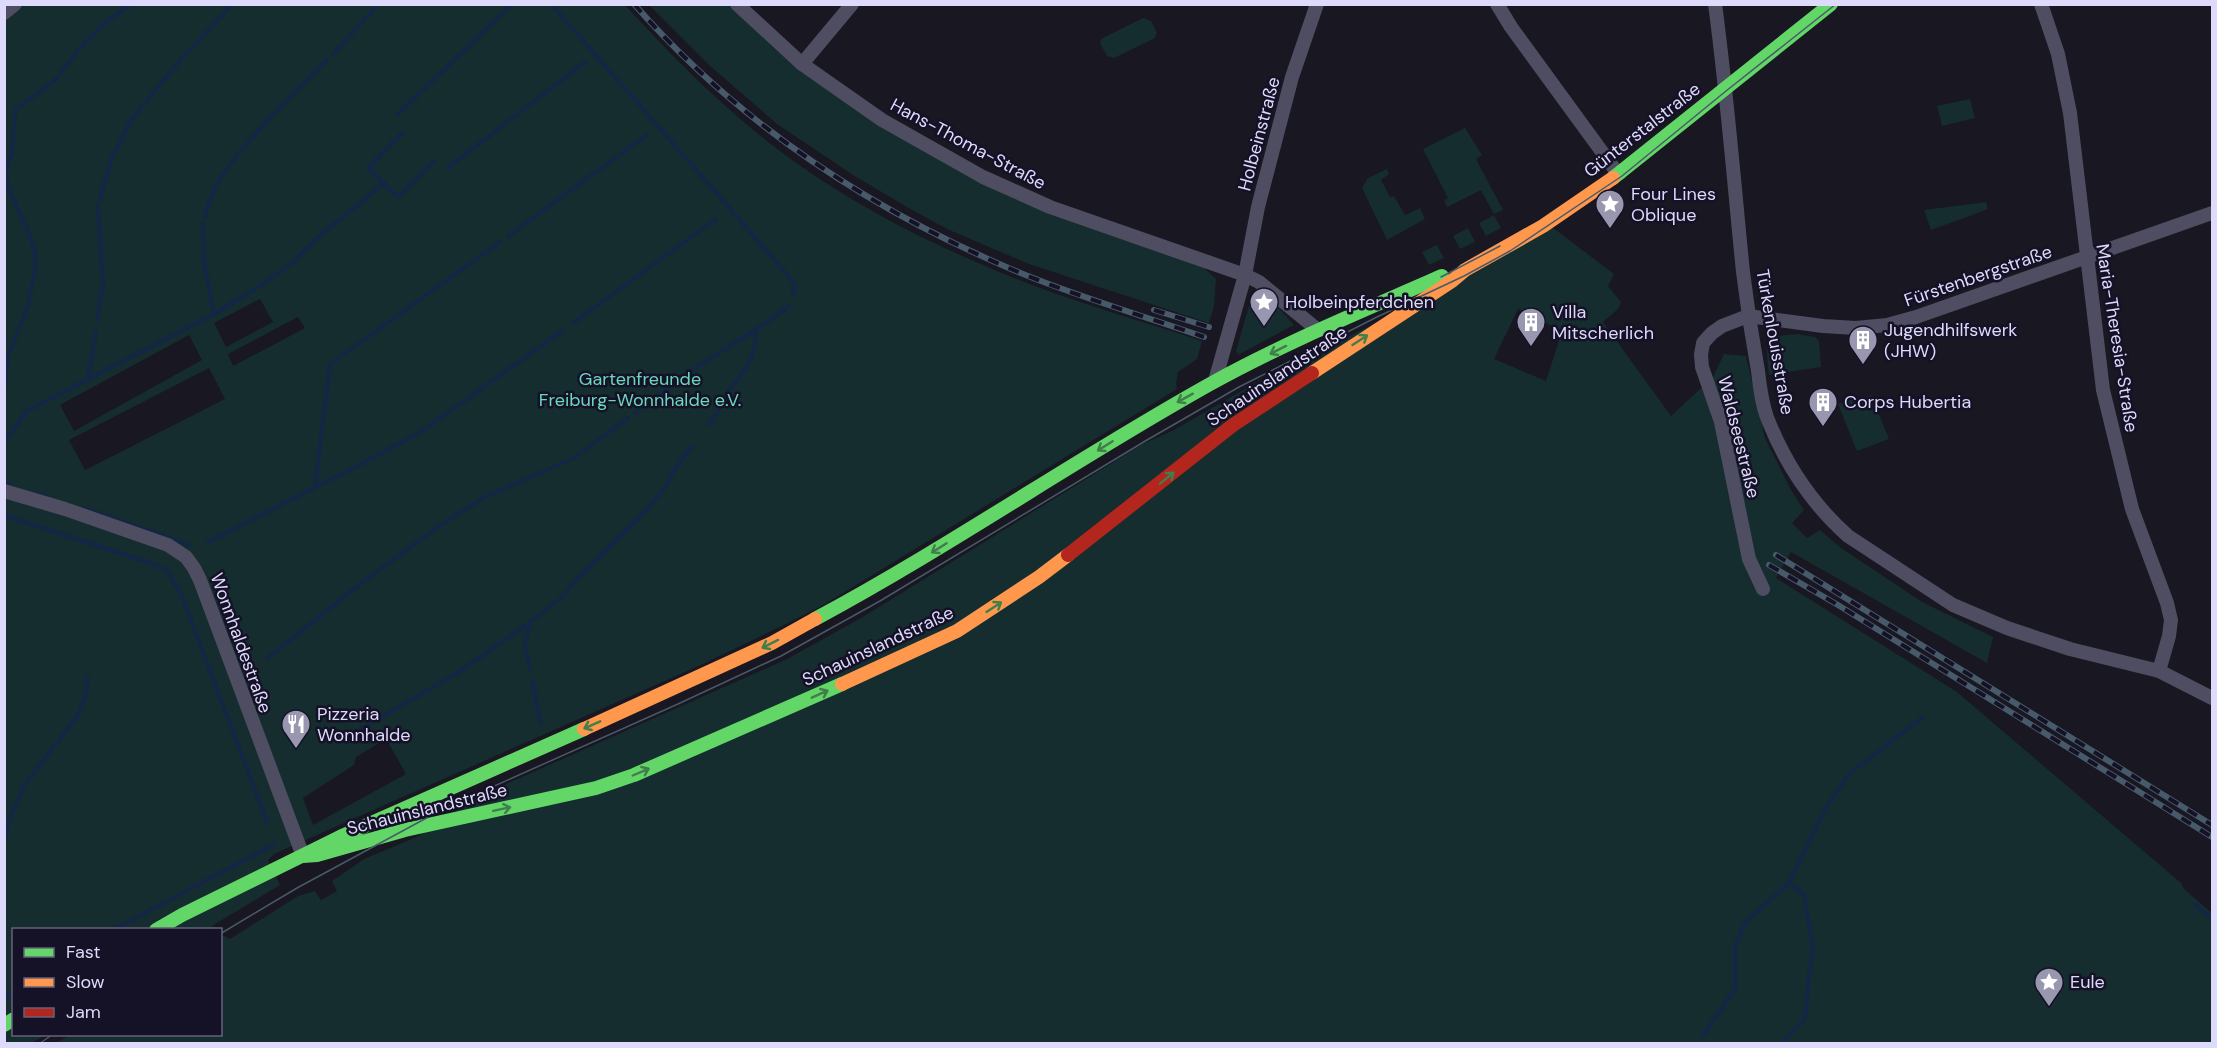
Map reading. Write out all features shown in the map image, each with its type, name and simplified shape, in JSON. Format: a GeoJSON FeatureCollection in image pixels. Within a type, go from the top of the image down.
{"type":"FeatureCollection","features":[{"type":"Feature","properties":{"kind":"main road","name":"Günterstalstraße"},"geometry":{"type":"LineString","coordinates":[[1396,317],[1465,270],[1543,226],[1620,173],[1831,4]]}},
{"type":"Feature","properties":{"kind":"main road","name":"Günterstalstraße"},"geometry":{"type":"LineString","coordinates":[[1215,381],[1318,330],[1446,275],[1465,270]]}},
{"type":"Feature","properties":{"kind":"main road","name":"Schauinslandstraße"},"geometry":{"type":"LineString","coordinates":[[303,856],[317,855],[405,830],[596,788],[634,776],[957,631],[1040,577],[1233,425],[1396,317]]}},
{"type":"Feature","properties":{"kind":"main road","name":"Schauinslandstraße"},"geometry":{"type":"LineString","coordinates":[[160,928],[234,889],[457,784],[687,683],[791,633],[884,582],[1155,415],[1215,381]]}},
{"type":"Feature","properties":{"kind":"main road"},"geometry":{"type":"LineString","coordinates":[[454,819],[444,803],[448,793],[457,784]]}},
{"type":"Feature","properties":{"kind":"street"},"geometry":{"type":"LineString","coordinates":[[4,13],[15,4]]}},
{"type":"Feature","properties":{"kind":"street","name":"Hans-Thoma-Straße"},"geometry":{"type":"LineString","coordinates":[[737,4],[802,64],[882,120],[984,177],[1056,209],[1245,275]]}},
{"type":"Feature","properties":{"kind":"street"},"geometry":{"type":"LineString","coordinates":[[802,64],[852,4]]}},
{"type":"Feature","properties":{"kind":"street","name":"Holbeinstraße"},"geometry":{"type":"LineString","coordinates":[[1215,381],[1245,275],[1258,207],[1292,78],[1317,4]]}},
{"type":"Feature","properties":{"kind":"street"},"geometry":{"type":"LineString","coordinates":[[1497,4],[1511,27],[1616,171],[1620,173]]}},
{"type":"Feature","properties":{"kind":"street","name":"Türkenlouisstraße"},"geometry":{"type":"LineString","coordinates":[[1714,4],[1725,87],[1748,315],[1763,399],[1767,418],[1775,436],[1802,486],[1832,522],[1848,536],[1953,605],[1998,624],[2070,649],[2159,671],[2212,698]]}},
{"type":"Feature","properties":{"kind":"street","name":"Maria-Theresia-Straße"},"geometry":{"type":"LineString","coordinates":[[2041,4],[2058,54],[2070,113],[2103,390],[2132,509],[2167,603],[2171,621],[2159,671]]}},
{"type":"Feature","properties":{"kind":"street","name":"Fürstenbergstraße"},"geometry":{"type":"LineString","coordinates":[[1748,315],[1834,327],[1856,328],[1887,325],[1917,318],[2212,213]]}},
{"type":"Feature","properties":{"kind":"street"},"geometry":{"type":"LineString","coordinates":[[1245,275],[1259,282],[1318,330]]}},
{"type":"Feature","properties":{"kind":"street","name":"Waldseestraße"},"geometry":{"type":"LineString","coordinates":[[1748,315],[1712,333],[1703,343],[1701,355],[1702,367],[1721,422],[1749,559],[1763,589]]}},
{"type":"Feature","properties":{"kind":"street","name":"Wonnhaldestraße"},"geometry":{"type":"LineString","coordinates":[[4,491],[66,509],[168,545],[186,557],[200,580],[303,856]]}},
{"type":"Feature","properties":{"kind":"green space","name":"Gartenfreunde Freiburg-Wonnhalde e.V."},"geometry":{"type":"Polygon","coordinates":[[[5,5],[625,5],[691,74],[744,122],[813,175],[840,192],[925,239],[1010,276],[1202,341],[1197,359],[1178,372],[1177,389],[825,604],[703,664],[274,854],[268,860],[280,885],[212,926],[213,928],[12,928],[12,1036],[43,1036],[32,1043],[5,1044],[5,5]],[[260,299],[214,323],[226,347],[273,322],[260,299]],[[298,317],[228,354],[233,366],[305,328],[298,317]],[[189,335],[60,405],[74,431],[202,360],[189,335]],[[209,368],[69,440],[85,470],[225,399],[209,368]],[[386,739],[356,757],[354,765],[303,798],[313,825],[406,774],[386,739]]]}},
{"type":"Feature","properties":{"kind":"green space"},"geometry":{"type":"Polygon","coordinates":[[[649,5],[729,5],[798,70],[881,126],[1204,268],[1216,279],[1214,306],[1209,323],[1029,264],[947,229],[907,207],[853,175],[777,124],[709,65],[649,5]]]}},
{"type":"Feature","properties":{"kind":"green space"},"geometry":{"type":"Polygon","coordinates":[[[1143,18],[1151,21],[1157,33],[1155,38],[1114,58],[1107,56],[1100,43],[1101,39],[1143,18]]]}},
{"type":"Feature","properties":{"kind":"green space"},"geometry":{"type":"Polygon","coordinates":[[[1970,99],[1975,118],[1942,126],[1937,106],[1970,99]]]}},
{"type":"Feature","properties":{"kind":"green space"},"geometry":{"type":"Polygon","coordinates":[[[1465,128],[1482,155],[1476,159],[1503,210],[1494,214],[1481,190],[1447,207],[1444,201],[1448,198],[1423,149],[1465,128]]]}},
{"type":"Feature","properties":{"kind":"green space"},"geometry":{"type":"Polygon","coordinates":[[[1387,169],[1389,174],[1381,180],[1390,197],[1394,196],[1405,215],[1420,208],[1425,219],[1387,240],[1362,188],[1368,178],[1387,169]]]}},
{"type":"Feature","properties":{"kind":"green space"},"geometry":{"type":"Polygon","coordinates":[[[1986,202],[1988,209],[1931,230],[1924,210],[1986,202]]]}},
{"type":"Feature","properties":{"kind":"green space"},"geometry":{"type":"Polygon","coordinates":[[[1494,215],[1501,228],[1486,236],[1479,223],[1494,215]]]}},
{"type":"Feature","properties":{"kind":"green space"},"geometry":{"type":"Polygon","coordinates":[[[1552,227],[1614,274],[1608,286],[1621,302],[1618,309],[1603,322],[1671,416],[1713,377],[1724,354],[1746,356],[1765,438],[1791,490],[1804,510],[1792,523],[1807,538],[1820,530],[1841,548],[1922,602],[1993,637],[1987,663],[1791,552],[1776,578],[1957,692],[2181,883],[2184,889],[2212,913],[2212,1043],[56,1044],[68,1036],[222,1036],[222,937],[230,939],[298,896],[315,891],[321,900],[337,891],[332,881],[364,859],[417,837],[457,811],[457,806],[787,659],[861,618],[1143,444],[1174,430],[1245,389],[1393,314],[1552,227]],[[1518,309],[1494,359],[1546,381],[1562,331],[1518,309]]]}},
{"type":"Feature","properties":{"kind":"green space"},"geometry":{"type":"Polygon","coordinates":[[[1468,228],[1475,242],[1460,249],[1453,236],[1468,228]]]}},
{"type":"Feature","properties":{"kind":"green space"},"geometry":{"type":"Polygon","coordinates":[[[1437,245],[1444,258],[1429,265],[1422,252],[1437,245]]]}},
{"type":"Feature","properties":{"kind":"green space"},"geometry":{"type":"Polygon","coordinates":[[[1257,293],[1269,297],[1294,325],[1238,355],[1236,351],[1252,295],[1257,293]]]}},
{"type":"Feature","properties":{"kind":"green space"},"geometry":{"type":"Polygon","coordinates":[[[1797,334],[1815,337],[1819,341],[1821,367],[1769,375],[1767,348],[1769,343],[1777,337],[1797,334]]]}},
{"type":"Feature","properties":{"kind":"green space"},"geometry":{"type":"Polygon","coordinates":[[[1871,395],[1889,439],[1857,451],[1838,404],[1856,398],[1860,400],[1871,395]]]}},
{"type":"Feature","properties":{"kind":"waterway"},"geometry":{"type":"LineString","coordinates":[[4,394],[8,356],[28,306],[35,269],[35,253],[30,236],[10,192],[6,176],[7,165],[12,154],[15,110],[55,80],[85,42],[108,20],[132,4]]}},
{"type":"Feature","properties":{"kind":"waterway"},"geometry":{"type":"LineString","coordinates":[[100,199],[111,160],[131,120],[181,59],[233,4]]}},
{"type":"Feature","properties":{"kind":"waterway"},"geometry":{"type":"LineString","coordinates":[[333,54],[379,4]]}},
{"type":"Feature","properties":{"kind":"waterway"},"geometry":{"type":"LineString","coordinates":[[397,115],[512,4]]}},
{"type":"Feature","properties":{"kind":"waterway"},"geometry":{"type":"LineString","coordinates":[[551,4],[705,180]]}},
{"type":"Feature","properties":{"kind":"waterway"},"geometry":{"type":"LineString","coordinates":[[205,217],[216,186],[229,166],[255,134],[327,59]]}},
{"type":"Feature","properties":{"kind":"waterway"},"geometry":{"type":"LineString","coordinates":[[449,167],[585,62]]}},
{"type":"Feature","properties":{"kind":"waterway"},"geometry":{"type":"LineString","coordinates":[[4,442],[27,411],[214,314],[292,263],[315,240],[384,183],[368,168],[402,133]]}},
{"type":"Feature","properties":{"kind":"waterway"},"geometry":{"type":"LineString","coordinates":[[508,236],[647,135]]}},
{"type":"Feature","properties":{"kind":"waterway"},"geometry":{"type":"LineString","coordinates":[[384,183],[398,197],[433,162]]}},
{"type":"Feature","properties":{"kind":"waterway"},"geometry":{"type":"LineString","coordinates":[[708,183],[795,284],[793,294]]}},
{"type":"Feature","properties":{"kind":"waterway"},"geometry":{"type":"LineString","coordinates":[[97,320],[103,285],[98,206]]}},
{"type":"Feature","properties":{"kind":"waterway"},"geometry":{"type":"LineString","coordinates":[[573,323],[716,219]]}},
{"type":"Feature","properties":{"kind":"waterway"},"geometry":{"type":"LineString","coordinates":[[203,224],[204,263],[214,314]]}},
{"type":"Feature","properties":{"kind":"waterway"},"geometry":{"type":"LineString","coordinates":[[315,486],[330,364],[500,242]]}},
{"type":"Feature","properties":{"kind":"waterway"},"geometry":{"type":"LineString","coordinates":[[709,425],[752,356],[756,340],[755,330],[789,306]]}},
{"type":"Feature","properties":{"kind":"waterway"},"geometry":{"type":"LineString","coordinates":[[635,413],[689,372],[755,330]]}},
{"type":"Feature","properties":{"kind":"waterway"},"geometry":{"type":"LineString","coordinates":[[208,542],[422,431],[562,331]]}},
{"type":"Feature","properties":{"kind":"waterway"},"geometry":{"type":"LineString","coordinates":[[88,378],[96,332]]}},
{"type":"Feature","properties":{"kind":"waterway"},"geometry":{"type":"LineString","coordinates":[[268,658],[359,585],[442,524],[487,496],[574,458],[628,418]]}},
{"type":"Feature","properties":{"kind":"waterway"},"geometry":{"type":"LineString","coordinates":[[530,669],[525,646],[530,622],[560,599],[636,521],[665,488],[673,472],[691,447]]}},
{"type":"Feature","properties":{"kind":"waterway"},"geometry":{"type":"LineString","coordinates":[[4,483],[13,486]]}},
{"type":"Feature","properties":{"kind":"waterway"},"geometry":{"type":"LineString","coordinates":[[34,493],[48,497]]}},
{"type":"Feature","properties":{"kind":"waterway"},"geometry":{"type":"LineString","coordinates":[[84,508],[189,545]]}},
{"type":"Feature","properties":{"kind":"waterway"},"geometry":{"type":"LineString","coordinates":[[4,515],[153,564],[167,571],[181,594],[267,822]]}},
{"type":"Feature","properties":{"kind":"waterway"},"geometry":{"type":"LineString","coordinates":[[344,739],[459,672],[529,623]]}},
{"type":"Feature","properties":{"kind":"waterway"},"geometry":{"type":"LineString","coordinates":[[4,841],[12,813],[24,786],[78,715],[86,696],[87,677]]}},
{"type":"Feature","properties":{"kind":"waterway"},"geometry":{"type":"LineString","coordinates":[[532,680],[541,724]]}},
{"type":"Feature","properties":{"kind":"waterway"},"geometry":{"type":"LineString","coordinates":[[1703,1036],[1735,989],[1735,946],[1746,922],[1789,883],[1824,811],[1849,774],[1923,717]]}},
{"type":"Feature","properties":{"kind":"waterway"},"geometry":{"type":"LineString","coordinates":[[117,928],[273,845]]}},
{"type":"Feature","properties":{"kind":"waterway"},"geometry":{"type":"LineString","coordinates":[[1781,1044],[1805,1018],[1813,949],[1804,894],[1789,883]]}},
{"type":"Feature","properties":{"kind":"waterway"},"geometry":{"type":"LineString","coordinates":[[2195,905],[2212,919]]}},
{"type":"Feature","properties":{"kind":"waterway"},"geometry":{"type":"LineString","coordinates":[[4,998],[12,992]]}},
{"type":"Feature","properties":{"kind":"tram line"},"geometry":{"type":"LineString","coordinates":[[222,933],[297,888],[445,808],[781,656],[880,601],[1239,387],[1510,251],[1622,176],[1836,4]]}},
{"type":"Feature","properties":{"kind":"tram line"},"geometry":{"type":"LineString","coordinates":[[1441,277],[1500,246]]}},
{"type":"Feature","properties":{"kind":"tram line"},"geometry":{"type":"LineString","coordinates":[[39,1044],[50,1036]]}},
{"type":"Feature","properties":{"kind":"railway"},"geometry":{"type":"LineString","coordinates":[[634,4],[675,48],[719,89],[765,127],[813,162],[863,194],[968,250],[1023,274],[1204,337]]}},
{"type":"Feature","properties":{"kind":"railway"},"geometry":{"type":"LineString","coordinates":[[1154,310],[1209,327]]}},
{"type":"Feature","properties":{"kind":"railway"},"geometry":{"type":"LineString","coordinates":[[1776,555],[2212,825]]}},
{"type":"Feature","properties":{"kind":"railway"},"geometry":{"type":"LineString","coordinates":[[1769,565],[1838,605],[2212,837]]}},
{"type":"Feature","properties":{"kind":"traffic: fast"},"geometry":{"type":"LineString","coordinates":[[1613,178],[1831,4]]}},
{"type":"Feature","properties":{"kind":"traffic: fast"},"geometry":{"type":"LineString","coordinates":[[815,619],[915,562],[1112,441],[1212,383],[1297,340],[1442,276]]}},
{"type":"Feature","properties":{"kind":"traffic: fast"},"geometry":{"type":"LineString","coordinates":[[303,856],[317,855],[405,830],[596,788],[634,775],[842,684]]}},
{"type":"Feature","properties":{"kind":"traffic: fast"},"geometry":{"type":"LineString","coordinates":[[159,928],[340,837],[584,729]]}},
{"type":"Feature","properties":{"kind":"traffic: fast"},"geometry":{"type":"LineString","coordinates":[[4,1025],[12,1020]]}},
{"type":"Feature","properties":{"kind":"traffic: slow"},"geometry":{"type":"LineString","coordinates":[[1312,373],[1452,281],[1465,270],[1543,226],[1613,178]]}},
{"type":"Feature","properties":{"kind":"traffic: slow"},"geometry":{"type":"LineString","coordinates":[[842,684],[957,631],[1068,555]]}},
{"type":"Feature","properties":{"kind":"traffic: slow"},"geometry":{"type":"LineString","coordinates":[[584,729],[772,643],[815,619]]}},
{"type":"Feature","properties":{"kind":"traffic: jam"},"geometry":{"type":"LineString","coordinates":[[1068,555],[1233,425],[1312,373]]}},
{"type":"Feature","properties":{"kind":"place","name":"Four Lines Oblique"},"geometry":{"type":"Point","coordinates":[1610,230]}},
{"type":"Feature","properties":{"kind":"place","name":"Holbeinpferdchen"},"geometry":{"type":"Point","coordinates":[1264,328]}},
{"type":"Feature","properties":{"kind":"place","name":"Villa Mitscherlich"},"geometry":{"type":"Point","coordinates":[1531,348]}},
{"type":"Feature","properties":{"kind":"place","name":"Jugendhilfswerk (JHW)"},"geometry":{"type":"Point","coordinates":[1863,366]}},
{"type":"Feature","properties":{"kind":"place","name":"Corps Hubertia"},"geometry":{"type":"Point","coordinates":[1823,428]}},
{"type":"Feature","properties":{"kind":"place","name":"Pizzeria Wonnhalde"},"geometry":{"type":"Point","coordinates":[296,750]}},
{"type":"Feature","properties":{"kind":"place","name":"Eule"},"geometry":{"type":"Point","coordinates":[2049,1008]}}]}
